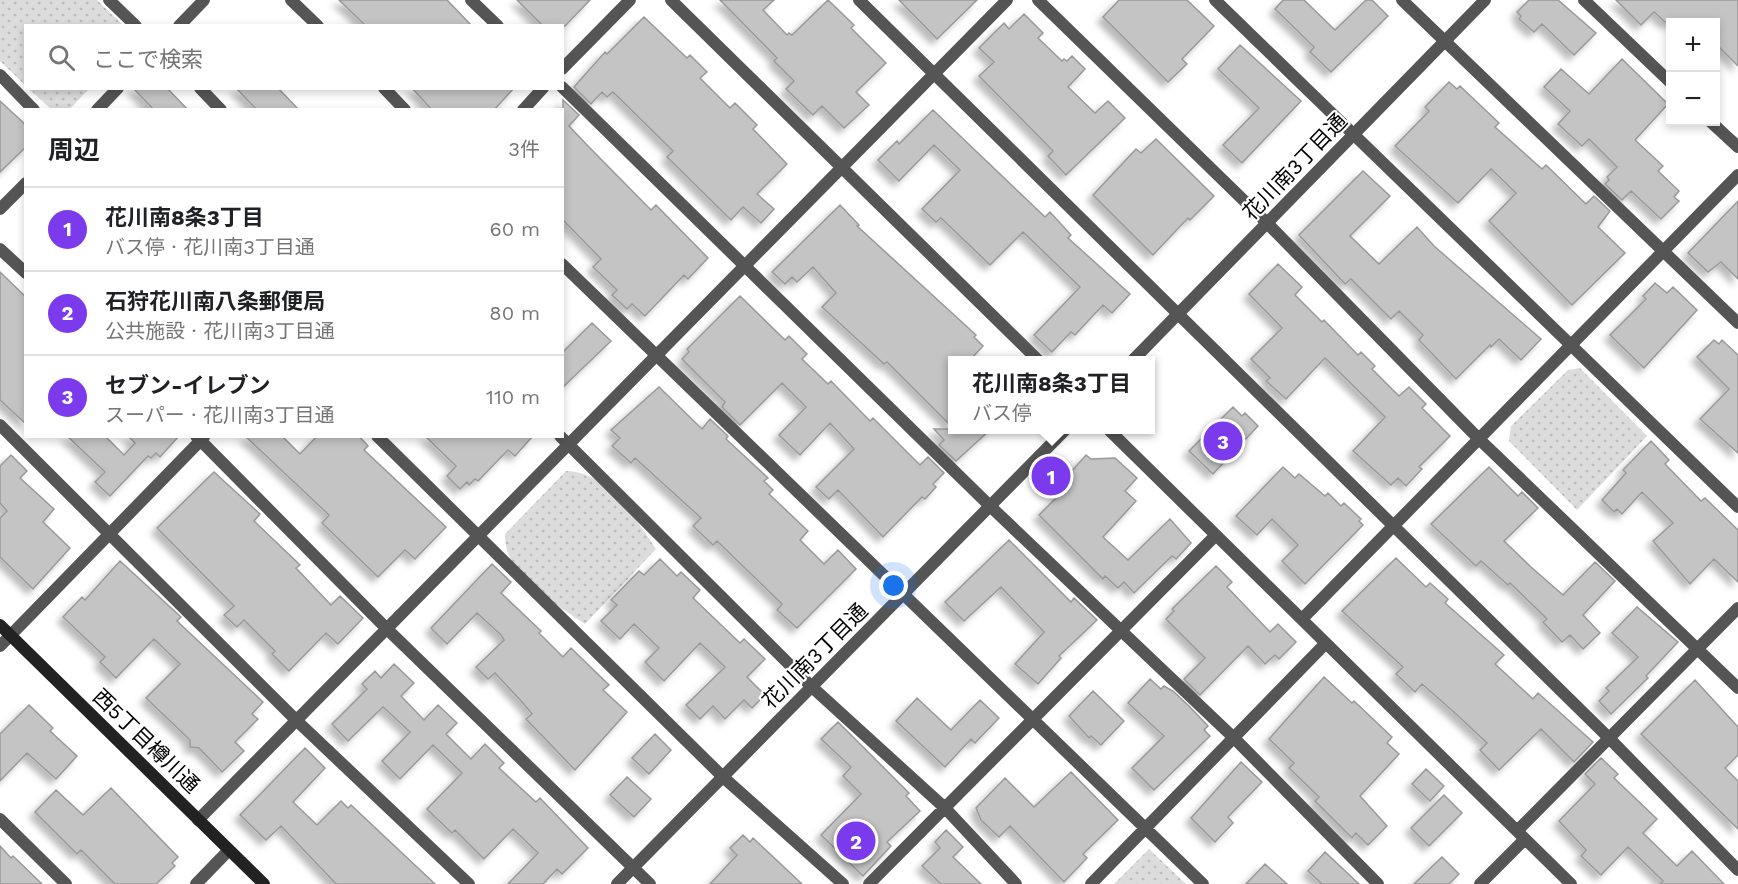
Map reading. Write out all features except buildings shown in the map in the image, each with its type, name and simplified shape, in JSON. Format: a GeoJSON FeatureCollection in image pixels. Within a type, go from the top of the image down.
{"type":"FeatureCollection","features":[{"type":"Feature","properties":{"kind":"main road","name":"西5丁目樽川通"},"geometry":{"type":"LineString","coordinates":[[0,625],[264,884]]}},
{"type":"Feature","properties":{"kind":"street"},"geometry":{"type":"LineString","coordinates":[[110,0],[134,24]]}},
{"type":"Feature","properties":{"kind":"street"},"geometry":{"type":"LineString","coordinates":[[181,24],[204,0]]}},
{"type":"Feature","properties":{"kind":"street"},"geometry":{"type":"LineString","coordinates":[[291,0],[316,24]]}},
{"type":"Feature","properties":{"kind":"street"},"geometry":{"type":"LineString","coordinates":[[471,0],[496,24]]}},
{"type":"Feature","properties":{"kind":"street"},"geometry":{"type":"LineString","coordinates":[[564,67],[630,0]]}},
{"type":"Feature","properties":{"kind":"street"},"geometry":{"type":"LineString","coordinates":[[671,0],[1034,356]]}},
{"type":"Feature","properties":{"kind":"street"},"geometry":{"type":"LineString","coordinates":[[859,0],[1392,527],[1609,738],[1738,870]]}},
{"type":"Feature","properties":{"kind":"street"},"geometry":{"type":"LineString","coordinates":[[198,820],[478,536],[565,441],[656,357],[1007,0]]}},
{"type":"Feature","properties":{"kind":"street"},"geometry":{"type":"LineString","coordinates":[[1038,0],[1267,224],[1479,439],[1738,688]]}},
{"type":"Feature","properties":{"kind":"street"},"geometry":{"type":"LineString","coordinates":[[1215,0],[1738,507]]}},
{"type":"Feature","properties":{"kind":"street"},"geometry":{"type":"LineString","coordinates":[[1402,0],[1738,323]]}},
{"type":"Feature","properties":{"kind":"street","name":"花川南3丁目通"},"geometry":{"type":"LineString","coordinates":[[1137,356],[1485,0]]}},
{"type":"Feature","properties":{"kind":"street"},"geometry":{"type":"LineString","coordinates":[[1584,0],[1666,77]]}},
{"type":"Feature","properties":{"kind":"street"},"geometry":{"type":"LineString","coordinates":[[0,75],[32,108]]}},
{"type":"Feature","properties":{"kind":"street"},"geometry":{"type":"LineString","coordinates":[[564,89],[990,506],[1122,629],[1234,738],[1378,884]]}},
{"type":"Feature","properties":{"kind":"street"},"geometry":{"type":"LineString","coordinates":[[99,108],[116,90]]}},
{"type":"Feature","properties":{"kind":"street"},"geometry":{"type":"LineString","coordinates":[[202,90],[219,108]]}},
{"type":"Feature","properties":{"kind":"street"},"geometry":{"type":"LineString","coordinates":[[386,90],[403,108]]}},
{"type":"Feature","properties":{"kind":"street"},"geometry":{"type":"LineString","coordinates":[[525,108],[541,90]]}},
{"type":"Feature","properties":{"kind":"street"},"geometry":{"type":"LineString","coordinates":[[1716,126],[1738,147]]}},
{"type":"Feature","properties":{"kind":"street"},"geometry":{"type":"LineString","coordinates":[[1302,619],[1738,175]]}},
{"type":"Feature","properties":{"kind":"street"},"geometry":{"type":"LineString","coordinates":[[0,209],[24,185]]}},
{"type":"Feature","properties":{"kind":"street"},"geometry":{"type":"LineString","coordinates":[[0,249],[24,271]]}},
{"type":"Feature","properties":{"kind":"street"},"geometry":{"type":"LineString","coordinates":[[564,266],[1203,884]]}},
{"type":"Feature","properties":{"kind":"street"},"geometry":{"type":"LineString","coordinates":[[0,425],[297,720],[469,884]]}},
{"type":"Feature","properties":{"kind":"street","name":"花川南3丁目通"},"geometry":{"type":"LineString","coordinates":[[617,884],[1060,434]]}},
{"type":"Feature","properties":{"kind":"street"},"geometry":{"type":"LineString","coordinates":[[1114,434],[1571,884]]}},
{"type":"Feature","properties":{"kind":"street"},"geometry":{"type":"LineString","coordinates":[[0,646],[200,438],[387,629],[650,884]]}},
{"type":"Feature","properties":{"kind":"street"},"geometry":{"type":"LineString","coordinates":[[379,438],[723,777],[843,884]]}},
{"type":"Feature","properties":{"kind":"street"},"geometry":{"type":"LineString","coordinates":[[565,441],[812,687],[945,808],[1016,884]]}},
{"type":"Feature","properties":{"kind":"street"},"geometry":{"type":"LineString","coordinates":[[869,884],[1216,535]]}},
{"type":"Feature","properties":{"kind":"street"},"geometry":{"type":"LineString","coordinates":[[1480,884],[1609,738],[1738,608]]}},
{"type":"Feature","properties":{"kind":"street"},"geometry":{"type":"LineString","coordinates":[[1091,884],[1326,643]]}},
{"type":"Feature","properties":{"kind":"street"},"geometry":{"type":"LineString","coordinates":[[0,819],[66,884]]}},
{"type":"Feature","properties":{"kind":"street"},"geometry":{"type":"LineString","coordinates":[[196,884],[229,850]]}},
{"type":"Feature","properties":{"kind":"shaded area"},"geometry":{"type":"Polygon","coordinates":[[[0,0],[97,0],[122,24],[24,24],[24,84],[0,61],[0,0]]]}},
{"type":"Feature","properties":{"kind":"shaded area"},"geometry":{"type":"Polygon","coordinates":[[[30,90],[88,90],[71,108],[50,108],[30,90]]]}},
{"type":"Feature","properties":{"kind":"shaded area"},"geometry":{"type":"Polygon","coordinates":[[[1580,368],[1647,436],[1577,510],[1509,441],[1511,426],[1568,370],[1580,368]]]}},
{"type":"Feature","properties":{"kind":"shaded area"},"geometry":{"type":"Polygon","coordinates":[[[566,471],[581,473],[608,488],[619,498],[656,549],[585,624],[546,597],[522,576],[507,550],[505,534],[566,471]]]}},
{"type":"Feature","properties":{"kind":"shaded area"},"geometry":{"type":"Polygon","coordinates":[[[1149,849],[1186,884],[1114,884],[1149,849]]]}},
{"type":"Feature","properties":{"kind":"place","name":"セブン-イレブン"},"geometry":{"type":"Point","coordinates":[1223,441]}},
{"type":"Feature","properties":{"kind":"place","name":"花川南8条3丁目"},"geometry":{"type":"Point","coordinates":[1051,476]}},
{"type":"Feature","properties":{"kind":"place","name":"石狩花川南八条郵便局"},"geometry":{"type":"Point","coordinates":[856,841]}}]}
